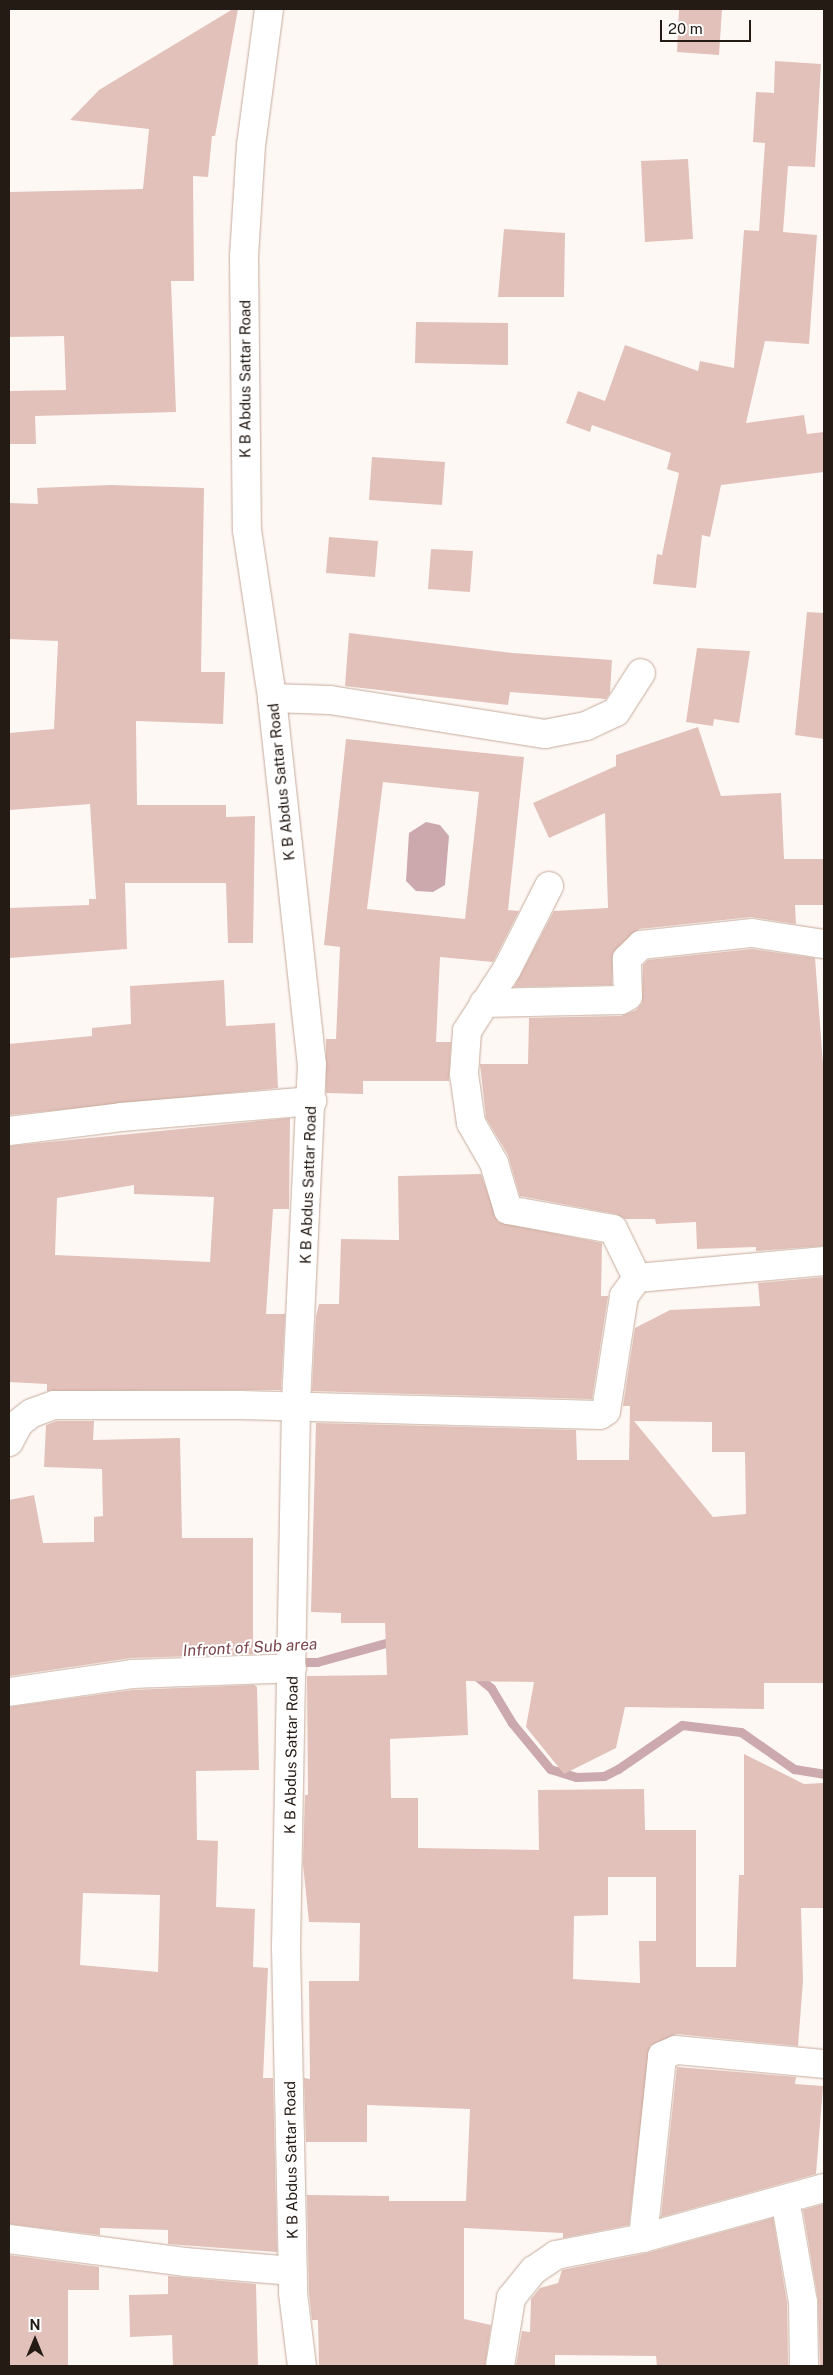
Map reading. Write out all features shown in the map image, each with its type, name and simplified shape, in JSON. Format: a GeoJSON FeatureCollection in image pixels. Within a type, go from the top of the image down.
{"type":"FeatureCollection","features":[{"type":"Feature","properties":{"kind":"street","name":"K B Abdus Sattar Road"},"geometry":{"type":"LineString","coordinates":[[269,9],[251,145],[244,256],[247,530],[272,698],[312,1064],[312,1101],[296,1407],[286,1947],[293,2271],[302,2366]]}},
{"type":"Feature","properties":{"kind":"street"},"geometry":{"type":"LineString","coordinates":[[272,698],[330,700],[545,734],[586,726],[616,712],[641,674]]}},
{"type":"Feature","properties":{"kind":"street"},"geometry":{"type":"LineString","coordinates":[[549,886],[507,969],[467,1031],[467,1102],[471,1123],[494,1163],[505,1206],[513,1212],[612,1229],[637,1278]]}},
{"type":"Feature","properties":{"kind":"street"},"geometry":{"type":"LineString","coordinates":[[484,1004],[620,1000],[628,996],[627,959],[641,945],[752,933],[824,944]]}},
{"type":"Feature","properties":{"kind":"street"},"geometry":{"type":"LineString","coordinates":[[9,1131],[121,1117],[312,1101]]}},
{"type":"Feature","properties":{"kind":"street"},"geometry":{"type":"LineString","coordinates":[[9,1442],[19,1424],[32,1413],[54,1405],[296,1407],[600,1415],[606,1411],[624,1296],[637,1278],[824,1261]]}},
{"type":"Feature","properties":{"kind":"street"},"geometry":{"type":"LineString","coordinates":[[9,1692],[132,1674],[292,1668]]}},
{"type":"Feature","properties":{"kind":"street"},"geometry":{"type":"LineString","coordinates":[[644,2238],[662,2056],[676,2050],[824,2064]]}},
{"type":"Feature","properties":{"kind":"street"},"geometry":{"type":"LineString","coordinates":[[500,2366],[511,2298],[534,2270],[556,2255],[644,2238],[824,2188]]}},
{"type":"Feature","properties":{"kind":"street"},"geometry":{"type":"LineString","coordinates":[[785,2199],[813,2294],[804,2366]]}},
{"type":"Feature","properties":{"kind":"street"},"geometry":{"type":"LineString","coordinates":[[9,2239],[185,2262],[293,2271]]}},
{"type":"Feature","properties":{"kind":"shaded area"},"geometry":{"type":"Polygon","coordinates":[[[426,822],[440,825],[449,836],[445,885],[433,892],[416,891],[406,881],[409,833],[426,822]]]}},
{"type":"Feature","properties":{"kind":"building"},"geometry":{"type":"Polygon","coordinates":[[[233,9],[238,9],[215,136],[212,136],[208,177],[193,176],[194,281],[171,281],[176,412],[35,416],[36,444],[9,444],[9,391],[66,390],[64,336],[9,337],[9,192],[143,189],[149,129],[70,120],[99,90],[233,9]]]}},
{"type":"Feature","properties":{"kind":"building"},"geometry":{"type":"Polygon","coordinates":[[[679,9],[722,9],[719,55],[677,52],[679,9]]]}},
{"type":"Feature","properties":{"kind":"building"},"geometry":{"type":"Polygon","coordinates":[[[775,61],[821,64],[815,167],[788,166],[783,232],[817,235],[809,344],[765,341],[746,423],[804,415],[807,434],[824,432],[824,472],[721,485],[710,537],[702,535],[696,588],[653,584],[657,554],[662,555],[679,473],[667,469],[671,453],[592,425],[590,432],[566,423],[578,391],[605,401],[625,345],[698,371],[700,361],[734,368],[744,230],[759,231],[765,143],[753,142],[756,92],[774,93],[775,61]]]}},
{"type":"Feature","properties":{"kind":"building"},"geometry":{"type":"Polygon","coordinates":[[[688,159],[693,239],[645,242],[641,161],[688,159]]]}},
{"type":"Feature","properties":{"kind":"building"},"geometry":{"type":"Polygon","coordinates":[[[504,229],[565,233],[564,297],[498,297],[504,229]]]}},
{"type":"Feature","properties":{"kind":"building"},"geometry":{"type":"Polygon","coordinates":[[[416,322],[508,323],[508,365],[415,363],[416,322]]]}},
{"type":"Feature","properties":{"kind":"building"},"geometry":{"type":"Polygon","coordinates":[[[372,457],[445,462],[442,505],[369,500],[372,457]]]}},
{"type":"Feature","properties":{"kind":"building"},"geometry":{"type":"Polygon","coordinates":[[[110,485],[204,488],[201,672],[225,672],[223,724],[136,721],[137,805],[226,805],[226,817],[255,816],[253,943],[228,943],[226,883],[125,883],[127,949],[9,958],[9,908],[89,905],[89,899],[96,899],[90,804],[9,810],[9,733],[54,729],[58,641],[9,639],[9,503],[38,504],[37,488],[110,485]]]}},
{"type":"Feature","properties":{"kind":"building"},"geometry":{"type":"Polygon","coordinates":[[[329,537],[378,541],[375,577],[326,573],[329,537]]]}},
{"type":"Feature","properties":{"kind":"building"},"geometry":{"type":"Polygon","coordinates":[[[431,549],[473,551],[470,592],[428,589],[431,549]]]}},
{"type":"Feature","properties":{"kind":"building"},"geometry":{"type":"Polygon","coordinates":[[[807,612],[824,613],[824,739],[795,735],[807,612]]]}},
{"type":"Feature","properties":{"kind":"building"},"geometry":{"type":"Polygon","coordinates":[[[349,633],[513,653],[612,660],[610,693],[606,699],[510,692],[508,705],[345,686],[349,633]]]}},
{"type":"Feature","properties":{"kind":"building"},"geometry":{"type":"Polygon","coordinates":[[[697,648],[750,651],[739,723],[714,719],[713,726],[686,722],[697,648]]]}},
{"type":"Feature","properties":{"kind":"building"},"geometry":{"type":"Polygon","coordinates":[[[698,727],[721,796],[781,793],[784,859],[824,859],[824,905],[795,905],[796,924],[751,917],[639,929],[613,953],[612,985],[514,987],[554,911],[608,908],[605,813],[549,838],[533,803],[616,766],[616,755],[698,727]]]}},
{"type":"Feature","properties":{"kind":"building"},"geometry":{"type":"Polygon","coordinates":[[[346,739],[524,757],[508,910],[519,911],[493,962],[440,957],[436,1042],[451,1042],[449,1081],[363,1081],[363,1094],[326,1093],[326,1039],[336,1039],[340,947],[324,945],[346,739]],[[383,782],[367,909],[465,919],[479,792],[383,782]]]}},
{"type":"Feature","properties":{"kind":"building"},"geometry":{"type":"Polygon","coordinates":[[[752,949],[815,958],[824,1077],[824,1246],[756,1251],[756,1247],[697,1249],[696,1222],[656,1224],[655,1219],[625,1219],[616,1214],[520,1196],[508,1155],[486,1118],[480,1064],[528,1064],[529,1018],[621,1016],[636,1010],[642,1003],[643,965],[648,960],[752,949]]]}},
{"type":"Feature","properties":{"kind":"building"},"geometry":{"type":"Polygon","coordinates":[[[224,980],[226,1026],[275,1023],[278,1088],[9,1115],[9,1044],[92,1036],[92,1028],[131,1024],[130,986],[224,980]]]}},
{"type":"Feature","properties":{"kind":"building"},"geometry":{"type":"Polygon","coordinates":[[[290,1118],[289,1209],[273,1209],[266,1314],[285,1314],[281,1390],[47,1391],[47,1384],[9,1382],[9,1146],[290,1118]],[[134,1185],[57,1198],[55,1255],[210,1262],[214,1197],[134,1194],[134,1185]]]}},
{"type":"Feature","properties":{"kind":"building"},"geometry":{"type":"Polygon","coordinates":[[[481,1174],[498,1222],[602,1243],[601,1296],[608,1296],[592,1399],[312,1391],[316,1316],[319,1304],[339,1304],[341,1239],[399,1240],[398,1176],[481,1174]]]}},
{"type":"Feature","properties":{"kind":"building"},"geometry":{"type":"Polygon","coordinates":[[[824,1277],[824,1683],[764,1683],[764,1709],[625,1707],[616,1748],[564,1774],[526,1727],[534,1682],[466,1681],[468,1735],[390,1739],[391,1798],[418,1798],[418,1848],[539,1850],[538,1790],[644,1789],[645,1830],[696,1830],[696,1967],[736,1967],[739,1875],[744,1875],[744,1754],[804,1784],[824,1783],[824,1908],[801,1908],[803,1981],[798,2046],[677,2034],[650,2046],[629,2225],[563,2238],[563,2233],[464,2228],[464,2319],[491,2325],[485,2366],[319,2366],[318,2320],[312,2320],[309,2292],[307,2195],[389,2196],[389,2201],[466,2201],[470,2109],[367,2105],[367,2142],[306,2142],[304,2078],[310,2079],[309,1981],[359,1981],[360,1923],[309,1922],[303,1864],[305,1795],[308,1795],[307,1676],[387,1675],[385,1623],[341,1623],[341,1613],[311,1612],[316,1423],[576,1430],[577,1460],[629,1460],[630,1406],[623,1406],[635,1328],[670,1310],[760,1306],[758,1283],[824,1277]],[[634,1421],[713,1517],[746,1514],[745,1452],[712,1452],[712,1422],[634,1421]],[[608,1877],[608,1915],[574,1916],[573,1979],[640,1983],[639,1941],[656,1941],[656,1877],[608,1877]]]}},
{"type":"Feature","properties":{"kind":"building"},"geometry":{"type":"Polygon","coordinates":[[[57,1421],[94,1421],[93,1440],[180,1438],[182,1538],[253,1538],[253,1654],[131,1658],[9,1676],[9,1500],[34,1495],[43,1543],[94,1542],[94,1517],[103,1516],[102,1469],[44,1467],[46,1425],[57,1421]]]}},
{"type":"Feature","properties":{"kind":"building"},"geometry":{"type":"Polygon","coordinates":[[[254,1685],[257,1687],[259,1770],[196,1771],[197,1840],[218,1841],[216,1907],[255,1909],[253,1967],[268,1968],[263,2078],[273,2078],[277,2252],[168,2244],[168,2230],[100,2228],[100,2235],[9,2224],[9,1707],[133,1690],[254,1685]],[[83,1893],[80,1965],[158,1972],[160,1895],[83,1893]]]}},
{"type":"Feature","properties":{"kind":"building"},"geometry":{"type":"Polygon","coordinates":[[[677,2067],[796,2077],[795,2084],[823,2086],[816,2174],[661,2217],[677,2067]]]}},
{"type":"Feature","properties":{"kind":"building"},"geometry":{"type":"Polygon","coordinates":[[[824,2204],[824,2366],[820,2366],[818,2299],[803,2210],[824,2204]]]}},
{"type":"Feature","properties":{"kind":"building"},"geometry":{"type":"Polygon","coordinates":[[[773,2218],[787,2303],[788,2366],[657,2366],[656,2356],[555,2355],[555,2366],[516,2366],[522,2331],[530,2332],[531,2299],[540,2288],[558,2283],[562,2270],[647,2253],[773,2218]]]}},
{"type":"Feature","properties":{"kind":"building"},"geometry":{"type":"Polygon","coordinates":[[[9,2255],[99,2267],[99,2290],[68,2290],[68,2366],[9,2366],[9,2255]]]}},
{"type":"Feature","properties":{"kind":"building"},"geometry":{"type":"Polygon","coordinates":[[[168,2276],[256,2284],[258,2366],[173,2366],[172,2335],[130,2337],[129,2295],[168,2294],[168,2276]]]}},
{"type":"Feature","properties":{"kind":"waterway","name":"Infront of Sub area"},"geometry":{"type":"LineString","coordinates":[[293,1662],[317,1662],[397,1640]]}},
{"type":"Feature","properties":{"kind":"waterway","name":"Infront of Sub area"},"geometry":{"type":"LineString","coordinates":[[475,1675],[491,1688],[512,1723],[550,1769],[576,1777],[604,1776],[618,1769],[682,1725],[741,1732],[794,1769],[824,1774]]}}]}
